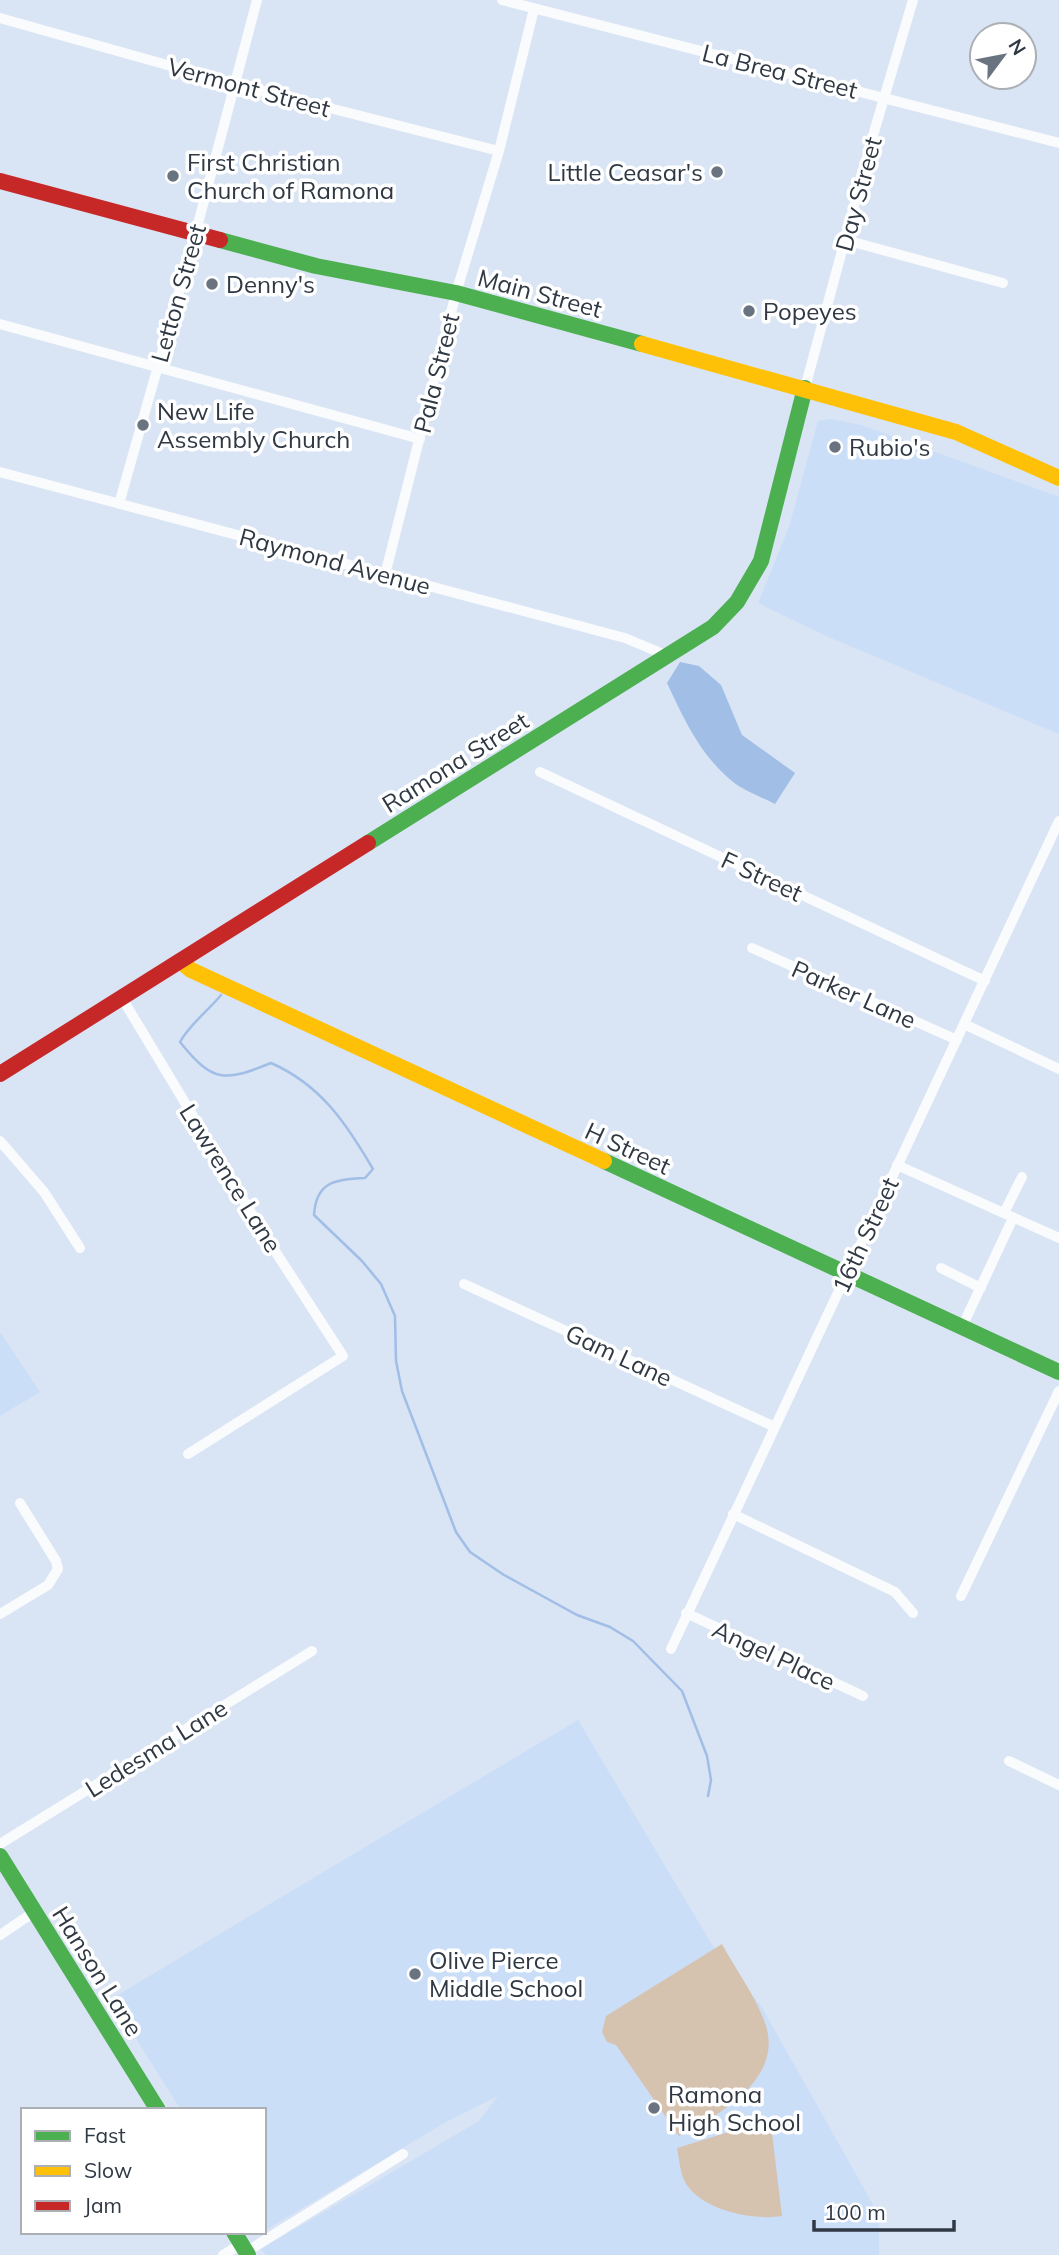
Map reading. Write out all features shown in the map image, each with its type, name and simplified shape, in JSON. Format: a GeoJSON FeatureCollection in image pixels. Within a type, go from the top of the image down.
{"type":"FeatureCollection","features":[{"type":"Feature","properties":{"kind":"main road","name":"Main Street"},"geometry":{"type":"LineString","coordinates":[[0,181],[316,266],[456,293],[805,388],[956,432],[1059,478]]}},
{"type":"Feature","properties":{"kind":"main road","name":"Ramona Street"},"geometry":{"type":"LineString","coordinates":[[0,1074],[713,627],[737,602],[761,561],[805,388]]}},
{"type":"Feature","properties":{"kind":"main road","name":"H Street"},"geometry":{"type":"LineString","coordinates":[[180,961],[191,970],[1059,1372]]}},
{"type":"Feature","properties":{"kind":"main road","name":"Hanson Lane"},"geometry":{"type":"LineString","coordinates":[[0,1856],[157,2108]]}},
{"type":"Feature","properties":{"kind":"street","name":"Letton Street"},"geometry":{"type":"LineString","coordinates":[[119,504],[195,235],[257,0]]}},
{"type":"Feature","properties":{"kind":"street","name":"La Brea Street"},"geometry":{"type":"LineString","coordinates":[[502,0],[1059,143]]}},
{"type":"Feature","properties":{"kind":"street","name":"Day Street"},"geometry":{"type":"LineString","coordinates":[[805,388],[913,0]]}},
{"type":"Feature","properties":{"kind":"street","name":"Pala Street"},"geometry":{"type":"LineString","coordinates":[[385,575],[456,293],[499,151],[534,9]]}},
{"type":"Feature","properties":{"kind":"street","name":"Vermont Street"},"geometry":{"type":"LineString","coordinates":[[0,18],[235,84],[499,151]]}},
{"type":"Feature","properties":{"kind":"street"},"geometry":{"type":"LineString","coordinates":[[846,240],[1003,282]]}},
{"type":"Feature","properties":{"kind":"street"},"geometry":{"type":"LineString","coordinates":[[0,324],[158,365],[420,439]]}},
{"type":"Feature","properties":{"kind":"street","name":"Raymond Avenue"},"geometry":{"type":"LineString","coordinates":[[0,472],[625,638],[668,656]]}},
{"type":"Feature","properties":{"kind":"street","name":"F Street"},"geometry":{"type":"LineString","coordinates":[[540,772],[985,981]]}},
{"type":"Feature","properties":{"kind":"street","name":"16th Street"},"geometry":{"type":"LineString","coordinates":[[671,1649],[1059,821]]}},
{"type":"Feature","properties":{"kind":"street","name":"Parker Lane"},"geometry":{"type":"LineString","coordinates":[[752,948],[957,1040]]}},
{"type":"Feature","properties":{"kind":"street","name":"Lawrence Lane"},"geometry":{"type":"LineString","coordinates":[[122,998],[264,1234],[343,1356],[188,1454]]}},
{"type":"Feature","properties":{"kind":"street"},"geometry":{"type":"LineString","coordinates":[[964,1024],[1059,1069]]}},
{"type":"Feature","properties":{"kind":"street"},"geometry":{"type":"LineString","coordinates":[[0,1141],[44,1192],[80,1248]]}},
{"type":"Feature","properties":{"kind":"street"},"geometry":{"type":"LineString","coordinates":[[897,1165],[1059,1238]]}},
{"type":"Feature","properties":{"kind":"street"},"geometry":{"type":"LineString","coordinates":[[962,1327],[981,1288],[1022,1177]]}},
{"type":"Feature","properties":{"kind":"street"},"geometry":{"type":"LineString","coordinates":[[941,1268],[981,1288]]}},
{"type":"Feature","properties":{"kind":"street","name":"Gam Lane"},"geometry":{"type":"LineString","coordinates":[[464,1284],[775,1427]]}},
{"type":"Feature","properties":{"kind":"street"},"geometry":{"type":"LineString","coordinates":[[961,1597],[1059,1391]]}},
{"type":"Feature","properties":{"kind":"street"},"geometry":{"type":"LineString","coordinates":[[0,1614],[48,1584],[58,1569],[56,1561],[20,1503]]}},
{"type":"Feature","properties":{"kind":"street"},"geometry":{"type":"LineString","coordinates":[[733,1514],[895,1592],[914,1613]]}},
{"type":"Feature","properties":{"kind":"street","name":"Angel Place"},"geometry":{"type":"LineString","coordinates":[[686,1613],[863,1696]]}},
{"type":"Feature","properties":{"kind":"street","name":"Ledesma Lane"},"geometry":{"type":"LineString","coordinates":[[0,1844],[312,1651]]}},
{"type":"Feature","properties":{"kind":"street"},"geometry":{"type":"LineString","coordinates":[[1009,1761],[1059,1785]]}},
{"type":"Feature","properties":{"kind":"street"},"geometry":{"type":"LineString","coordinates":[[0,1936],[34,1912]]}},
{"type":"Feature","properties":{"kind":"street"},"geometry":{"type":"LineString","coordinates":[[266,2233],[403,2154]]}},
{"type":"Feature","properties":{"kind":"street"},"geometry":{"type":"LineString","coordinates":[[223,2255],[264,2234]]}},
{"type":"Feature","properties":{"kind":"shaded area"},"geometry":{"type":"Polygon","coordinates":[[[831,419],[861,425],[1059,497],[1059,734],[824,635],[758,603],[789,527],[818,421],[831,419]]]}},
{"type":"Feature","properties":{"kind":"shaded area"},"geometry":{"type":"Polygon","coordinates":[[[680,662],[699,666],[721,685],[742,735],[795,773],[775,804],[732,781],[702,748],[667,683],[680,662]]]}},
{"type":"Feature","properties":{"kind":"shaded area"},"geometry":{"type":"Polygon","coordinates":[[[0,1332],[40,1392],[0,1416],[0,1332]]]}},
{"type":"Feature","properties":{"kind":"shaded area"},"geometry":{"type":"Polygon","coordinates":[[[578,1720],[714,1948],[761,2006],[879,2215],[879,2255],[266,2255],[261,2249],[479,2121],[498,2096],[446,2122],[266,2230],[266,2108],[180,2108],[111,1999],[578,1720]]]}},
{"type":"Feature","properties":{"kind":"shaded area"},"geometry":{"type":"Polygon","coordinates":[[[722,1944],[752,1995],[766,2026],[769,2045],[765,2063],[756,2079],[728,2107],[679,2136],[616,2045],[607,2042],[602,2032],[606,2016],[722,1944]]]}},
{"type":"Feature","properties":{"kind":"shaded area"},"geometry":{"type":"Polygon","coordinates":[[[758,2123],[767,2126],[772,2133],[782,2216],[742,2215],[714,2206],[691,2190],[681,2173],[677,2148],[758,2123]]]}},
{"type":"Feature","properties":{"kind":"waterway"},"geometry":{"type":"LineString","coordinates":[[221,995],[180,1042],[191,1055],[211,1072],[220,1075],[242,1074],[271,1063],[289,1072],[331,1107],[373,1169],[365,1178],[329,1184],[319,1195],[314,1215],[362,1261],[381,1284],[395,1316],[396,1361],[402,1391],[456,1532],[470,1552],[504,1575],[577,1615],[610,1627],[633,1641],[682,1691],[707,1756],[711,1780],[708,1796]]}},
{"type":"Feature","properties":{"kind":"traffic: fast"},"geometry":{"type":"LineString","coordinates":[[220,240],[316,266],[456,293],[642,344]]}},
{"type":"Feature","properties":{"kind":"traffic: fast"},"geometry":{"type":"LineString","coordinates":[[368,843],[713,627],[737,602],[761,561],[805,388]]}},
{"type":"Feature","properties":{"kind":"traffic: fast"},"geometry":{"type":"LineString","coordinates":[[604,1161],[1059,1372]]}},
{"type":"Feature","properties":{"kind":"traffic: fast"},"geometry":{"type":"LineString","coordinates":[[0,1856],[157,2108]]}},
{"type":"Feature","properties":{"kind":"traffic: fast"},"geometry":{"type":"LineString","coordinates":[[235,2234],[248,2255]]}},
{"type":"Feature","properties":{"kind":"traffic: slow"},"geometry":{"type":"LineString","coordinates":[[642,344],[956,432],[1059,478]]}},
{"type":"Feature","properties":{"kind":"traffic: slow"},"geometry":{"type":"LineString","coordinates":[[180,961],[191,970],[604,1161]]}},
{"type":"Feature","properties":{"kind":"traffic: jam"},"geometry":{"type":"LineString","coordinates":[[0,181],[220,240]]}},
{"type":"Feature","properties":{"kind":"traffic: jam"},"geometry":{"type":"LineString","coordinates":[[0,1074],[368,843]]}},
{"type":"Feature","properties":{"kind":"place","name":"Little Ceasar's"},"geometry":{"type":"Point","coordinates":[717,172]}},
{"type":"Feature","properties":{"kind":"place","name":"First Christian Church of Ramona"},"geometry":{"type":"Point","coordinates":[173,176]}},
{"type":"Feature","properties":{"kind":"place","name":"Denny's"},"geometry":{"type":"Point","coordinates":[212,284]}},
{"type":"Feature","properties":{"kind":"place","name":"Popeyes"},"geometry":{"type":"Point","coordinates":[749,311]}},
{"type":"Feature","properties":{"kind":"place","name":"New Life Assembly Church"},"geometry":{"type":"Point","coordinates":[143,425]}},
{"type":"Feature","properties":{"kind":"place","name":"Rubio's"},"geometry":{"type":"Point","coordinates":[835,447]}},
{"type":"Feature","properties":{"kind":"place","name":"Olive Pierce Middle School"},"geometry":{"type":"Point","coordinates":[415,1974]}},
{"type":"Feature","properties":{"kind":"place","name":"Ramona High School"},"geometry":{"type":"Point","coordinates":[654,2108]}}]}
